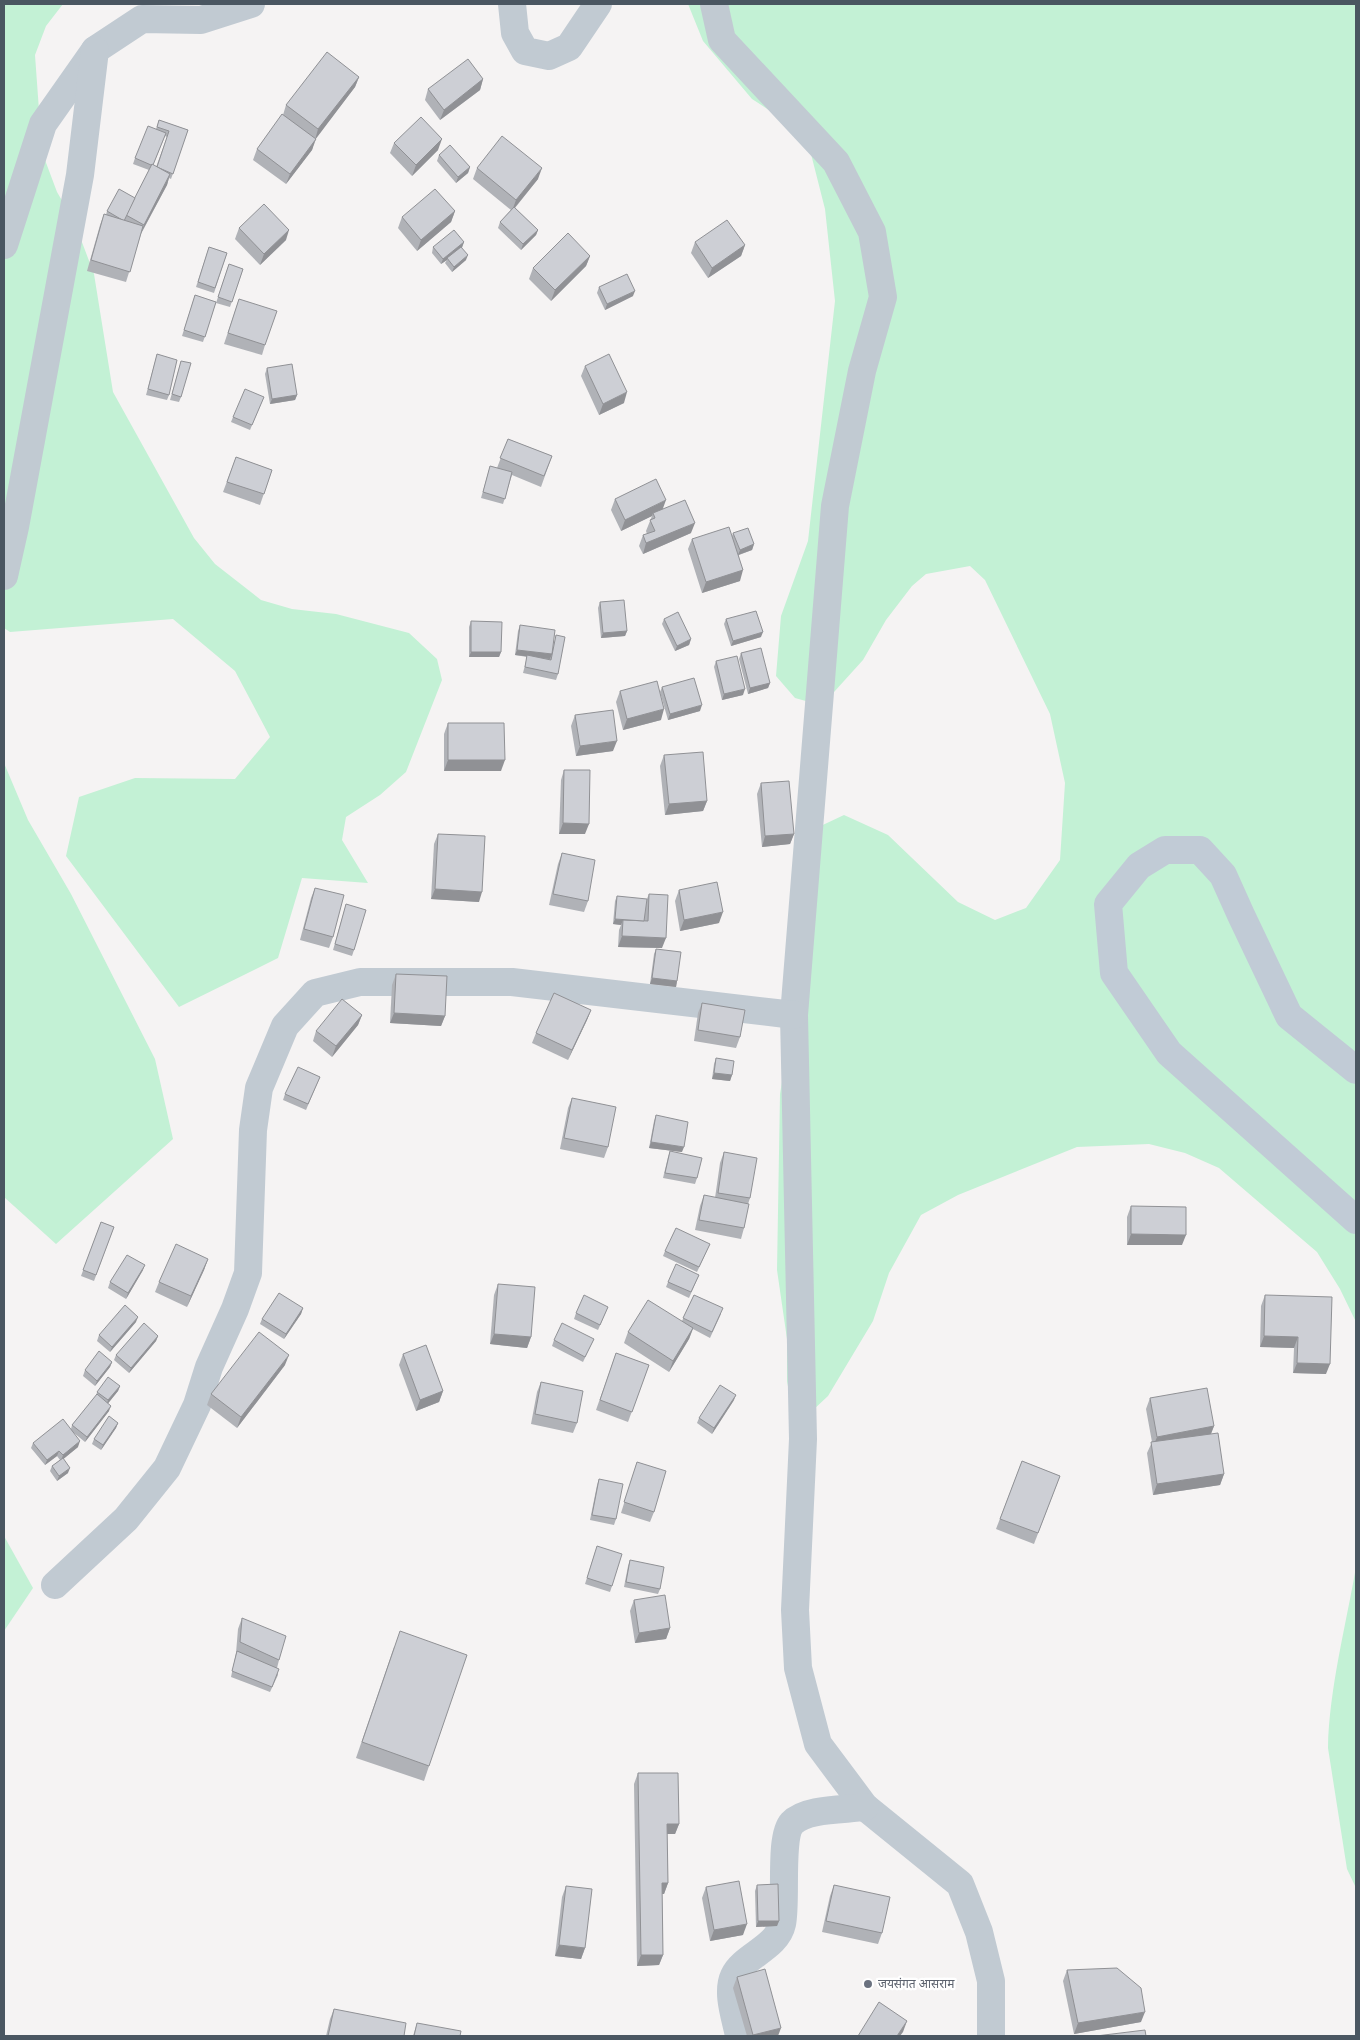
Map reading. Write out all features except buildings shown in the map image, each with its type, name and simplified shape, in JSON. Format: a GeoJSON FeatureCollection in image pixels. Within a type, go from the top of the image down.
{"type":"FeatureCollection","features":[{"type":"Feature","properties":{"kind":"main road"},"geometry":{"type":"LineString","coordinates":[[1356,1070],[1289,1016],[1223,876],[1200,850],[1165,850],[1139,866],[1108,904],[1114,973],[1170,1053],[1356,1220]]}},
{"type":"Feature","properties":{"kind":"street"},"geometry":{"type":"LineString","coordinates":[[4,245],[44,124],[95,50],[142,19],[201,20],[251,4]]}},
{"type":"Feature","properties":{"kind":"street"},"geometry":{"type":"LineString","coordinates":[[512,4],[515,32],[525,51],[550,56],[569,47],[598,4]]}},
{"type":"Feature","properties":{"kind":"street"},"geometry":{"type":"LineString","coordinates":[[714,4],[722,40],[836,162],[872,232],[883,297],[862,371],[835,506],[794,1015],[803,1439],[795,1610],[798,1668],[818,1744],[865,1807],[960,1884],[979,1932],[992,1981],[991,2036]]}},
{"type":"Feature","properties":{"kind":"street"},"geometry":{"type":"LineString","coordinates":[[4,576],[22,490],[80,176],[95,50]]}},
{"type":"Feature","properties":{"kind":"street"},"geometry":{"type":"LineString","coordinates":[[56,1585],[126,1519],[167,1468],[197,1405],[209,1367],[235,1309],[248,1273],[252,1130],[259,1088],[285,1026],[314,993],[360,982],[512,982],[794,1015]]}},
{"type":"Feature","properties":{"kind":"street"},"geometry":{"type":"LineString","coordinates":[[739,2036],[731,1991],[734,1976],[747,1961],[772,1942],[782,1926],[785,1897],[785,1837],[791,1824],[805,1814],[865,1807]]}},
{"type":"Feature","properties":{"kind":"green space"},"geometry":{"type":"Polygon","coordinates":[[[4,4],[63,4],[46,26],[35,55],[42,152],[57,192],[74,221],[94,274],[113,392],[194,538],[215,564],[261,600],[292,609],[336,614],[409,633],[437,659],[442,680],[406,772],[380,795],[346,817],[342,840],[368,883],[302,878],[278,958],[179,1007],[66,856],[79,797],[135,778],[235,779],[270,737],[235,671],[173,619],[10,632],[4,628],[4,4]]]}},
{"type":"Feature","properties":{"kind":"green space"},"geometry":{"type":"Polygon","coordinates":[[[688,4],[1356,4],[1356,1322],[1340,1289],[1317,1252],[1219,1168],[1185,1153],[1149,1144],[1077,1147],[958,1195],[921,1215],[889,1273],[873,1321],[828,1396],[812,1411],[792,1408],[787,1381],[787,1339],[777,1270],[780,1094],[790,1034],[792,869],[810,831],[844,815],[888,835],[958,902],[995,920],[1026,908],[1060,860],[1065,783],[1050,714],[985,580],[970,566],[926,574],[912,586],[886,620],[863,660],[834,692],[813,703],[795,698],[776,676],[781,616],[808,541],[835,301],[825,209],[811,154],[798,129],[752,99],[703,41],[688,4]]]}},
{"type":"Feature","properties":{"kind":"green space"},"geometry":{"type":"Polygon","coordinates":[[[4,763],[28,820],[71,894],[155,1059],[173,1139],[56,1244],[4,1197],[4,763]]]}},
{"type":"Feature","properties":{"kind":"green space"},"geometry":{"type":"Polygon","coordinates":[[[4,1536],[33,1588],[4,1631],[4,1536]]]}},
{"type":"Feature","properties":{"kind":"green space"},"geometry":{"type":"Polygon","coordinates":[[[1356,1567],[1356,1888],[1347,1869],[1328,1748],[1331,1703],[1356,1567]]]}},
{"type":"Feature","properties":{"kind":"place","name":"जयसंगत आसराम"},"geometry":{"type":"Point","coordinates":[868,1984]}}]}
